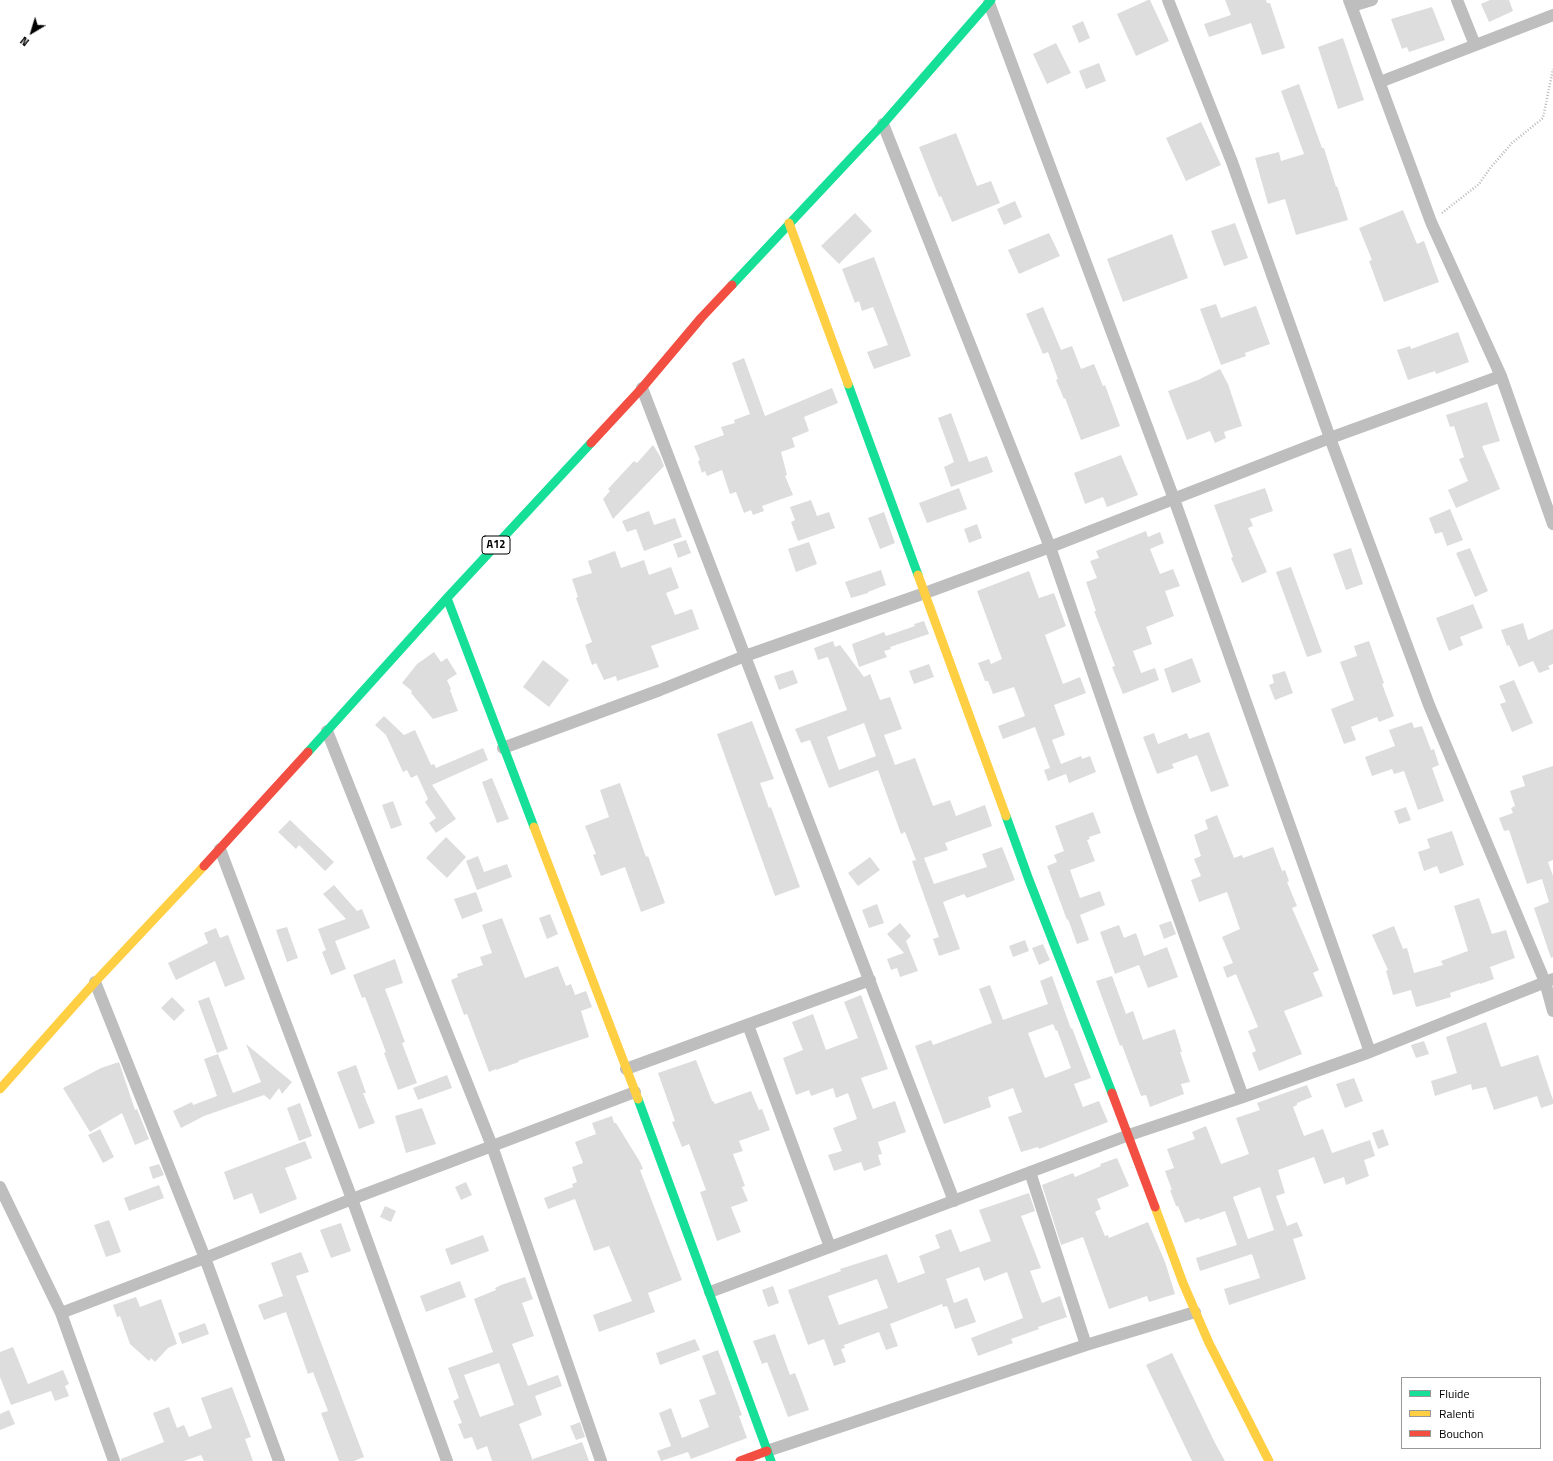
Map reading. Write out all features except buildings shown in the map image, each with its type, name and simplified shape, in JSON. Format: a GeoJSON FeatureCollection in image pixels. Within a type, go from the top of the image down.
{"type":"FeatureCollection","features":[{"type":"Feature","properties":{"kind":"street"},"geometry":{"type":"LineString","coordinates":[[1168,0],[1232,162],[1330,438],[1429,705],[1549,981],[1553,1011]]}},
{"type":"Feature","properties":{"kind":"street"},"geometry":{"type":"LineString","coordinates":[[1372,0],[1350,3],[1431,222],[1501,376],[1553,524]]}},
{"type":"Feature","properties":{"kind":"street"},"geometry":{"type":"LineString","coordinates":[[1457,0],[1475,46]]}},
{"type":"Feature","properties":{"kind":"street"},"geometry":{"type":"LineString","coordinates":[[990,1],[1174,499],[1370,1052]]}},
{"type":"Feature","properties":{"kind":"street","name":"A12"},"geometry":{"type":"LineString","coordinates":[[0,1089],[95,982],[220,849],[447,598],[642,388],[701,318],[883,124],[990,1]]}},
{"type":"Feature","properties":{"kind":"street"},"geometry":{"type":"LineString","coordinates":[[1380,82],[1553,16]]}},
{"type":"Feature","properties":{"kind":"street"},"geometry":{"type":"LineString","coordinates":[[883,124],[1050,547],[1139,807],[1243,1097]]}},
{"type":"Feature","properties":{"kind":"street"},"geometry":{"type":"LineString","coordinates":[[789,224],[1029,880],[1129,1135],[1195,1312],[1209,1343],[1269,1461]]}},
{"type":"Feature","properties":{"kind":"street"},"geometry":{"type":"LineString","coordinates":[[503,748],[660,690],[746,656],[1050,547],[1330,438],[1501,376]]}},
{"type":"Feature","properties":{"kind":"street"},"geometry":{"type":"LineString","coordinates":[[642,388],[954,1201]]}},
{"type":"Feature","properties":{"kind":"street"},"geometry":{"type":"LineString","coordinates":[[447,598],[635,1092],[710,1292],[769,1456]]}},
{"type":"Feature","properties":{"kind":"street"},"geometry":{"type":"LineString","coordinates":[[327,731],[492,1146],[601,1461]]}},
{"type":"Feature","properties":{"kind":"street"},"geometry":{"type":"LineString","coordinates":[[220,849],[352,1199],[447,1461]]}},
{"type":"Feature","properties":{"kind":"street"},"geometry":{"type":"LineString","coordinates":[[626,1069],[870,980]]}},
{"type":"Feature","properties":{"kind":"street"},"geometry":{"type":"LineString","coordinates":[[710,1292],[1129,1135],[1370,1052],[1549,981]]}},
{"type":"Feature","properties":{"kind":"street"},"geometry":{"type":"LineString","coordinates":[[95,982],[205,1258],[279,1461]]}},
{"type":"Feature","properties":{"kind":"street"},"geometry":{"type":"LineString","coordinates":[[748,1025],[830,1247]]}},
{"type":"Feature","properties":{"kind":"street"},"geometry":{"type":"LineString","coordinates":[[61,1313],[205,1258],[352,1199],[635,1092]]}},
{"type":"Feature","properties":{"kind":"street"},"geometry":{"type":"LineString","coordinates":[[1030,1172],[1086,1345]]}},
{"type":"Feature","properties":{"kind":"street"},"geometry":{"type":"LineString","coordinates":[[0,1187],[61,1313],[114,1461]]}},
{"type":"Feature","properties":{"kind":"street"},"geometry":{"type":"LineString","coordinates":[[740,1461],[769,1456],[1086,1345],[1195,1312]]}},
{"type":"Feature","properties":{"kind":"path"},"geometry":{"type":"LineString","coordinates":[[1431,222],[1479,184],[1491,167],[1512,143],[1542,118],[1553,69]]}},
{"type":"Feature","properties":{"kind":"traffic: fast"},"geometry":{"type":"LineString","coordinates":[[732,285],[883,124],[991,0]]}},
{"type":"Feature","properties":{"kind":"traffic: fast"},"geometry":{"type":"LineString","coordinates":[[848,384],[918,575]]}},
{"type":"Feature","properties":{"kind":"traffic: fast"},"geometry":{"type":"LineString","coordinates":[[308,752],[447,598],[591,443]]}},
{"type":"Feature","properties":{"kind":"traffic: fast"},"geometry":{"type":"LineString","coordinates":[[447,598],[534,827]]}},
{"type":"Feature","properties":{"kind":"traffic: fast"},"geometry":{"type":"LineString","coordinates":[[1006,816],[1029,880],[1112,1093]]}},
{"type":"Feature","properties":{"kind":"traffic: fast"},"geometry":{"type":"LineString","coordinates":[[638,1099],[771,1461]]}},
{"type":"Feature","properties":{"kind":"traffic: slow"},"geometry":{"type":"LineString","coordinates":[[789,223],[848,384]]}},
{"type":"Feature","properties":{"kind":"traffic: slow"},"geometry":{"type":"LineString","coordinates":[[918,575],[1006,816]]}},
{"type":"Feature","properties":{"kind":"traffic: slow"},"geometry":{"type":"LineString","coordinates":[[534,827],[638,1099]]}},
{"type":"Feature","properties":{"kind":"traffic: slow"},"geometry":{"type":"LineString","coordinates":[[0,1089],[95,982],[204,866]]}},
{"type":"Feature","properties":{"kind":"traffic: slow"},"geometry":{"type":"LineString","coordinates":[[1155,1207],[1183,1283],[1209,1343],[1269,1461]]}},
{"type":"Feature","properties":{"kind":"traffic: jam"},"geometry":{"type":"LineString","coordinates":[[591,443],[642,388],[701,318],[732,285]]}},
{"type":"Feature","properties":{"kind":"traffic: jam"},"geometry":{"type":"LineString","coordinates":[[204,866],[308,752]]}},
{"type":"Feature","properties":{"kind":"traffic: jam"},"geometry":{"type":"LineString","coordinates":[[1112,1093],[1155,1207]]}},
{"type":"Feature","properties":{"kind":"traffic: jam"},"geometry":{"type":"LineString","coordinates":[[740,1461],[767,1451]]}}]}
